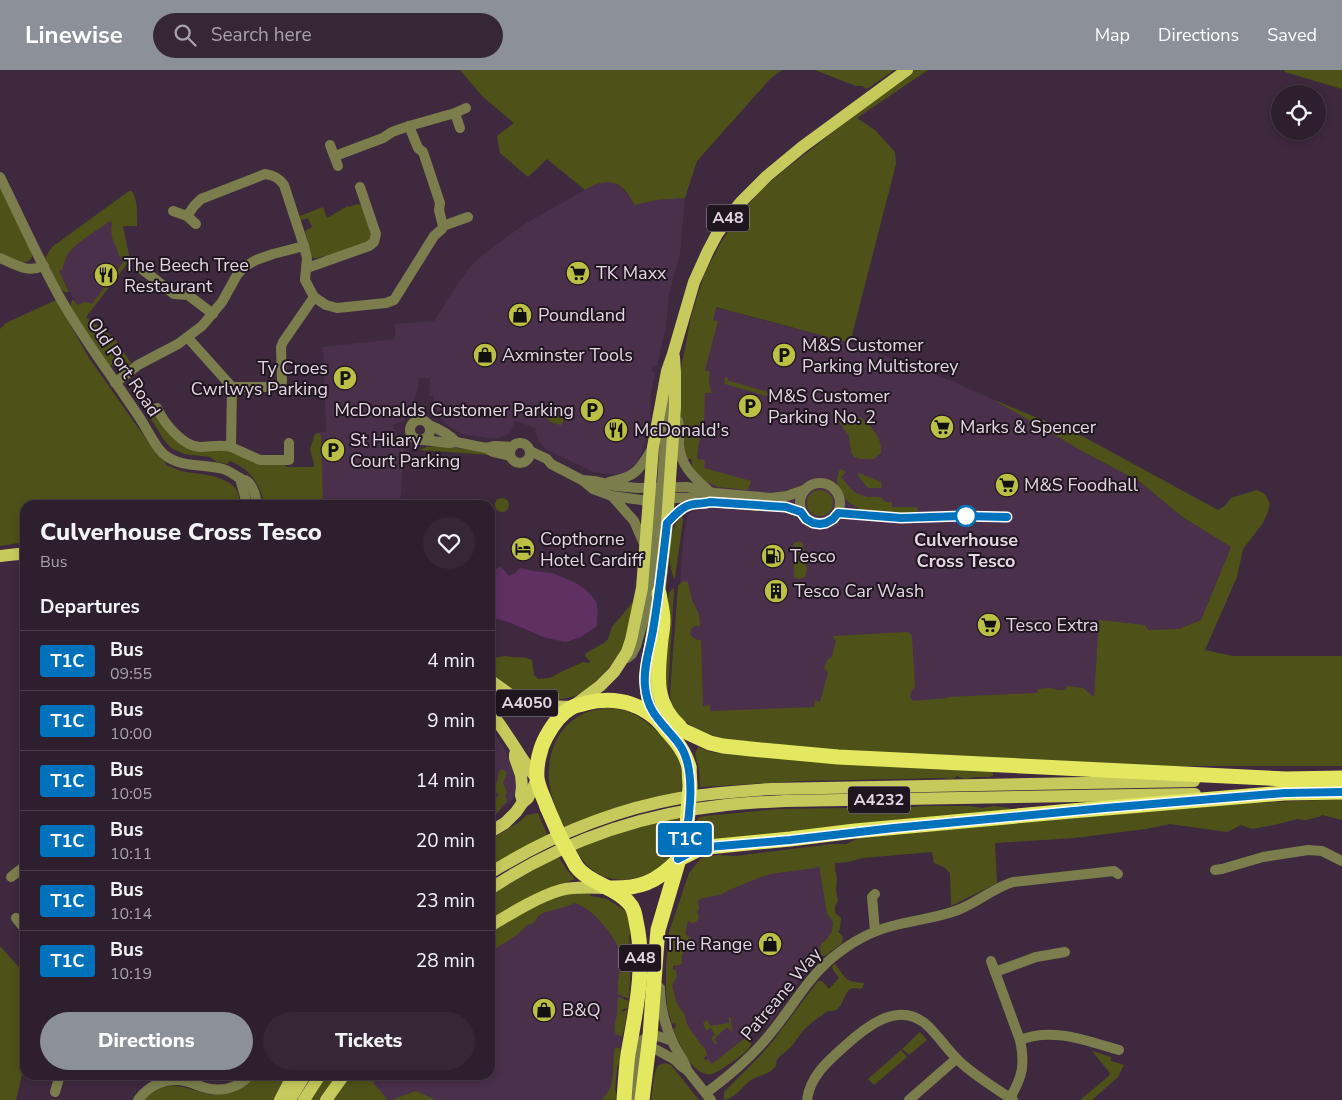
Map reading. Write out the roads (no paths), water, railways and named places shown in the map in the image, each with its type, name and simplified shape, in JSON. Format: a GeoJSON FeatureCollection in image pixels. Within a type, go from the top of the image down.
{"type":"FeatureCollection","features":[{"type":"Feature","properties":{"kind":"highway"},"geometry":{"type":"LineString","coordinates":[[659,593],[663,620],[658,680],[659,693],[670,716],[687,733]]}},
{"type":"Feature","properties":{"kind":"highway"},"geometry":{"type":"LineString","coordinates":[[598,700],[615,700],[631,704],[687,733],[710,743],[723,746],[838,757],[1285,786],[714,846],[698,849],[678,859],[661,876],[653,881],[637,886],[608,888],[585,875],[576,866],[560,839],[537,779],[539,758],[544,741],[553,725],[572,707],[598,700]]}},
{"type":"Feature","properties":{"kind":"highway"},"geometry":{"type":"LineString","coordinates":[[656,718],[679,744],[684,752],[688,767],[690,786],[686,837],[678,859]]}},
{"type":"Feature","properties":{"kind":"highway","name":"A4232"},"geometry":{"type":"LineString","coordinates":[[1285,786],[1342,778]]}},
{"type":"Feature","properties":{"kind":"highway","name":"A4232"},"geometry":{"type":"LineString","coordinates":[[1285,786],[1342,792]]}},
{"type":"Feature","properties":{"kind":"highway","name":"A48"},"geometry":{"type":"LineString","coordinates":[[624,1100],[627,1060],[642,1041],[658,930],[678,859]]}},
{"type":"Feature","properties":{"kind":"highway","name":"A48"},"geometry":{"type":"LineString","coordinates":[[608,888],[630,903],[638,927],[640,970],[637,1003],[642,1041],[642,1100]]}},
{"type":"Feature","properties":{"kind":"main road","name":"A48"},"geometry":{"type":"LineString","coordinates":[[656,718],[648,702],[644,677],[659,593],[667,523],[659,493],[653,447],[667,371],[700,266],[717,234],[741,202],[766,176],[802,147],[907,70]]}},
{"type":"Feature","properties":{"kind":"main road","name":"A48"},"geometry":{"type":"LineString","coordinates":[[572,707],[609,678],[627,652],[637,615],[646,549],[659,493],[674,408],[676,373],[673,354]]}},
{"type":"Feature","properties":{"kind":"main road"},"geometry":{"type":"LineString","coordinates":[[0,556],[20,553]]}},
{"type":"Feature","properties":{"kind":"main road","name":"A4050"},"geometry":{"type":"LineString","coordinates":[[495,684],[512,696],[525,702],[541,706],[572,707]]}},
{"type":"Feature","properties":{"kind":"main road","name":"A4050"},"geometry":{"type":"LineString","coordinates":[[495,719],[537,779]]}},
{"type":"Feature","properties":{"kind":"main road"},"geometry":{"type":"LineString","coordinates":[[516,747],[515,758],[522,781],[521,795],[523,802]]}},
{"type":"Feature","properties":{"kind":"main road"},"geometry":{"type":"LineString","coordinates":[[495,828],[511,817],[528,798],[537,779]]}},
{"type":"Feature","properties":{"kind":"main road","name":"A4232"},"geometry":{"type":"LineString","coordinates":[[495,870],[545,842],[604,818],[679,798],[714,793],[780,788],[1285,786]]}},
{"type":"Feature","properties":{"kind":"main road","name":"A4232"},"geometry":{"type":"LineString","coordinates":[[495,886],[546,856],[593,836],[639,821],[727,804],[1285,786]]}},
{"type":"Feature","properties":{"kind":"main road"},"geometry":{"type":"LineString","coordinates":[[495,923],[546,896],[562,890],[608,888]]}},
{"type":"Feature","properties":{"kind":"main road"},"geometry":{"type":"LineString","coordinates":[[280,1100],[290,1080]]}},
{"type":"Feature","properties":{"kind":"main road"},"geometry":{"type":"LineString","coordinates":[[290,1100],[302,1080]]}},
{"type":"Feature","properties":{"kind":"main road"},"geometry":{"type":"LineString","coordinates":[[304,1100],[317,1080]]}},
{"type":"Feature","properties":{"kind":"main road"},"geometry":{"type":"LineString","coordinates":[[326,1100],[340,1080]]}},
{"type":"Feature","properties":{"kind":"street"},"geometry":{"type":"LineString","coordinates":[[334,156],[383,138],[392,132],[466,108]]}},
{"type":"Feature","properties":{"kind":"street"},"geometry":{"type":"LineString","coordinates":[[455,113],[460,128]]}},
{"type":"Feature","properties":{"kind":"street"},"geometry":{"type":"LineString","coordinates":[[409,126],[418,148],[423,152],[429,169],[440,203],[439,210],[443,226]]}},
{"type":"Feature","properties":{"kind":"street"},"geometry":{"type":"LineString","coordinates":[[330,145],[338,166]]}},
{"type":"Feature","properties":{"kind":"street"},"geometry":{"type":"LineString","coordinates":[[187,216],[201,199],[256,177],[265,174],[280,180],[284,185],[307,258],[305,280],[314,297],[326,306],[332,307],[390,302],[398,295],[428,243],[443,226],[468,217]]}},
{"type":"Feature","properties":{"kind":"street","name":"Old Port Road"},"geometry":{"type":"LineString","coordinates":[[0,177],[62,301],[159,448],[167,457],[185,464],[222,469],[232,473],[248,482],[253,489],[256,500]]}},
{"type":"Feature","properties":{"kind":"street"},"geometry":{"type":"LineString","coordinates":[[306,268],[369,246],[374,242],[376,234],[360,187]]}},
{"type":"Feature","properties":{"kind":"street"},"geometry":{"type":"LineString","coordinates":[[173,212],[187,216],[196,224]]}},
{"type":"Feature","properties":{"kind":"street"},"geometry":{"type":"LineString","coordinates":[[116,383],[138,365],[188,338],[202,326],[222,302],[237,275],[244,267],[264,257],[304,246]]}},
{"type":"Feature","properties":{"kind":"street"},"geometry":{"type":"LineString","coordinates":[[0,258],[26,269],[36,269],[44,266]]}},
{"type":"Feature","properties":{"kind":"street"},"geometry":{"type":"LineString","coordinates":[[143,270],[174,294],[188,295],[213,314]]}},
{"type":"Feature","properties":{"kind":"street"},"geometry":{"type":"LineString","coordinates":[[232,388],[280,386],[282,382],[283,342],[314,297]]}},
{"type":"Feature","properties":{"kind":"street"},"geometry":{"type":"LineString","coordinates":[[188,338],[232,388],[231,447]]}},
{"type":"Feature","properties":{"kind":"street"},"geometry":{"type":"LineString","coordinates":[[619,665],[632,654],[645,615],[650,589],[666,423],[671,388],[676,373]]}},
{"type":"Feature","properties":{"kind":"street"},"geometry":{"type":"LineString","coordinates":[[157,408],[166,424],[189,444],[201,447],[218,445],[231,447],[260,460],[289,460],[289,443]]}},
{"type":"Feature","properties":{"kind":"street"},"geometry":{"type":"LineString","coordinates":[[674,408],[680,427],[679,444],[682,459],[688,470],[710,497]]}},
{"type":"Feature","properties":{"kind":"street"},"geometry":{"type":"LineString","coordinates":[[456,442],[452,437],[429,425],[427,422],[420,420],[410,427],[410,433],[417,440],[456,442],[486,448],[493,452],[511,451]]}},
{"type":"Feature","properties":{"kind":"street"},"geometry":{"type":"LineString","coordinates":[[423,440],[427,438],[430,432],[429,425]]}},
{"type":"Feature","properties":{"kind":"street"},"geometry":{"type":"LineString","coordinates":[[517,443],[521,443],[527,446],[529,455],[526,462],[519,464],[512,460],[511,451],[517,443]]}},
{"type":"Feature","properties":{"kind":"street"},"geometry":{"type":"LineString","coordinates":[[603,484],[618,481],[636,473],[653,447]]}},
{"type":"Feature","properties":{"kind":"street"},"geometry":{"type":"LineString","coordinates":[[529,455],[545,465],[551,464],[582,480],[593,489],[612,496],[659,493],[693,487],[710,497],[751,506],[781,506],[801,512]]}},
{"type":"Feature","properties":{"kind":"street"},"geometry":{"type":"LineString","coordinates":[[240,478],[246,500]]}},
{"type":"Feature","properties":{"kind":"street"},"geometry":{"type":"LineString","coordinates":[[582,480],[659,493]]}},
{"type":"Feature","properties":{"kind":"street"},"geometry":{"type":"LineString","coordinates":[[667,523],[684,508],[692,504],[705,504],[714,493],[776,498],[804,490],[817,483],[830,485],[838,495],[840,508],[833,519],[820,524],[806,519],[799,507],[799,500],[804,490]]}},
{"type":"Feature","properties":{"kind":"street"},"geometry":{"type":"LineString","coordinates":[[612,496],[634,521],[646,549]]}},
{"type":"Feature","properties":{"kind":"street"},"geometry":{"type":"LineString","coordinates":[[1215,870],[1263,857],[1308,850],[1322,852],[1342,861]]}},
{"type":"Feature","properties":{"kind":"street"},"geometry":{"type":"LineString","coordinates":[[10,877],[20,870]]}},
{"type":"Feature","properties":{"kind":"street","name":"Patreane Way"},"geometry":{"type":"LineString","coordinates":[[709,1097],[760,1046],[822,967],[850,944],[876,931],[960,910],[1013,882],[1114,871],[1118,874]]}},
{"type":"Feature","properties":{"kind":"street"},"geometry":{"type":"LineString","coordinates":[[875,894],[872,898],[876,931]]}},
{"type":"Feature","properties":{"kind":"street"},"geometry":{"type":"LineString","coordinates":[[16,918],[20,923]]}},
{"type":"Feature","properties":{"kind":"street"},"geometry":{"type":"LineString","coordinates":[[995,972],[1036,958],[1065,952]]}},
{"type":"Feature","properties":{"kind":"street"},"geometry":{"type":"LineString","coordinates":[[807,1100],[813,1080],[829,1060],[873,1024],[894,1015],[914,1018],[926,1024],[956,1059],[1011,1099],[1023,1068],[1023,1058],[1020,1040],[991,961]]}},
{"type":"Feature","properties":{"kind":"street"},"geometry":{"type":"LineString","coordinates":[[654,963],[660,979],[661,1005],[672,1042],[685,1063],[686,1070]]}},
{"type":"Feature","properties":{"kind":"street"},"geometry":{"type":"LineString","coordinates":[[1020,1040],[1035,1035],[1053,1034],[1119,1050]]}},
{"type":"Feature","properties":{"kind":"street"},"geometry":{"type":"LineString","coordinates":[[642,1041],[660,1037],[672,1042]]}},
{"type":"Feature","properties":{"kind":"street"},"geometry":{"type":"LineString","coordinates":[[642,1041],[675,1060],[709,1097]]}},
{"type":"Feature","properties":{"kind":"street"},"geometry":{"type":"LineString","coordinates":[[632,1100],[642,1041]]}},
{"type":"Feature","properties":{"kind":"street"},"geometry":{"type":"LineString","coordinates":[[909,1100],[956,1059]]}},
{"type":"Feature","properties":{"kind":"street"},"geometry":{"type":"LineString","coordinates":[[55,1092],[59,1080]]}},
{"type":"Feature","properties":{"kind":"street"},"geometry":{"type":"LineString","coordinates":[[150,1080],[154,1085]]}},
{"type":"Feature","properties":{"kind":"street"},"geometry":{"type":"LineString","coordinates":[[138,1100],[154,1085],[170,1080]]}},
{"type":"Feature","properties":{"kind":"street"},"geometry":{"type":"LineString","coordinates":[[178,1080],[219,1090],[237,1085],[244,1080]]}},
{"type":"Feature","properties":{"kind":"place","name":"TK Maxx"},"geometry":{"type":"Point","coordinates":[578,273]}},
{"type":"Feature","properties":{"kind":"place","name":"The Beech Tree Restaurant"},"geometry":{"type":"Point","coordinates":[106,275]}},
{"type":"Feature","properties":{"kind":"place","name":"Poundland"},"geometry":{"type":"Point","coordinates":[520,315]}},
{"type":"Feature","properties":{"kind":"place","name":"Axminster Tools"},"geometry":{"type":"Point","coordinates":[485,355]}},
{"type":"Feature","properties":{"kind":"place","name":"M&S Customer Parking Multistorey"},"geometry":{"type":"Point","coordinates":[784,355]}},
{"type":"Feature","properties":{"kind":"place","name":"Ty Croes Cwrlwys Parking"},"geometry":{"type":"Point","coordinates":[345,378]}},
{"type":"Feature","properties":{"kind":"place","name":"M&S Customer Parking No. 2"},"geometry":{"type":"Point","coordinates":[750,406]}},
{"type":"Feature","properties":{"kind":"place","name":"McDonalds Customer Parking"},"geometry":{"type":"Point","coordinates":[592,410]}},
{"type":"Feature","properties":{"kind":"place","name":"Marks & Spencer"},"geometry":{"type":"Point","coordinates":[942,427]}},
{"type":"Feature","properties":{"kind":"place","name":"McDonald's"},"geometry":{"type":"Point","coordinates":[616,430]}},
{"type":"Feature","properties":{"kind":"place","name":"St Hilary Court Parking"},"geometry":{"type":"Point","coordinates":[333,450]}},
{"type":"Feature","properties":{"kind":"place","name":"M&S Foodhall"},"geometry":{"type":"Point","coordinates":[1007,485]}},
{"type":"Feature","properties":{"kind":"place","name":"Culverhouse Cross Tesco"},"geometry":{"type":"Point","coordinates":[966,516]}},
{"type":"Feature","properties":{"kind":"place","name":"Copthorne Hotel Cardiff"},"geometry":{"type":"Point","coordinates":[523,549]}},
{"type":"Feature","properties":{"kind":"place","name":"Tesco"},"geometry":{"type":"Point","coordinates":[773,556]}},
{"type":"Feature","properties":{"kind":"place","name":"Tesco Car Wash"},"geometry":{"type":"Point","coordinates":[776,591]}},
{"type":"Feature","properties":{"kind":"place","name":"Tesco Extra"},"geometry":{"type":"Point","coordinates":[989,625]}},
{"type":"Feature","properties":{"kind":"place","name":"The Range"},"geometry":{"type":"Point","coordinates":[770,944]}},
{"type":"Feature","properties":{"kind":"place","name":"B&Q"},"geometry":{"type":"Point","coordinates":[544,1010]}}]}
